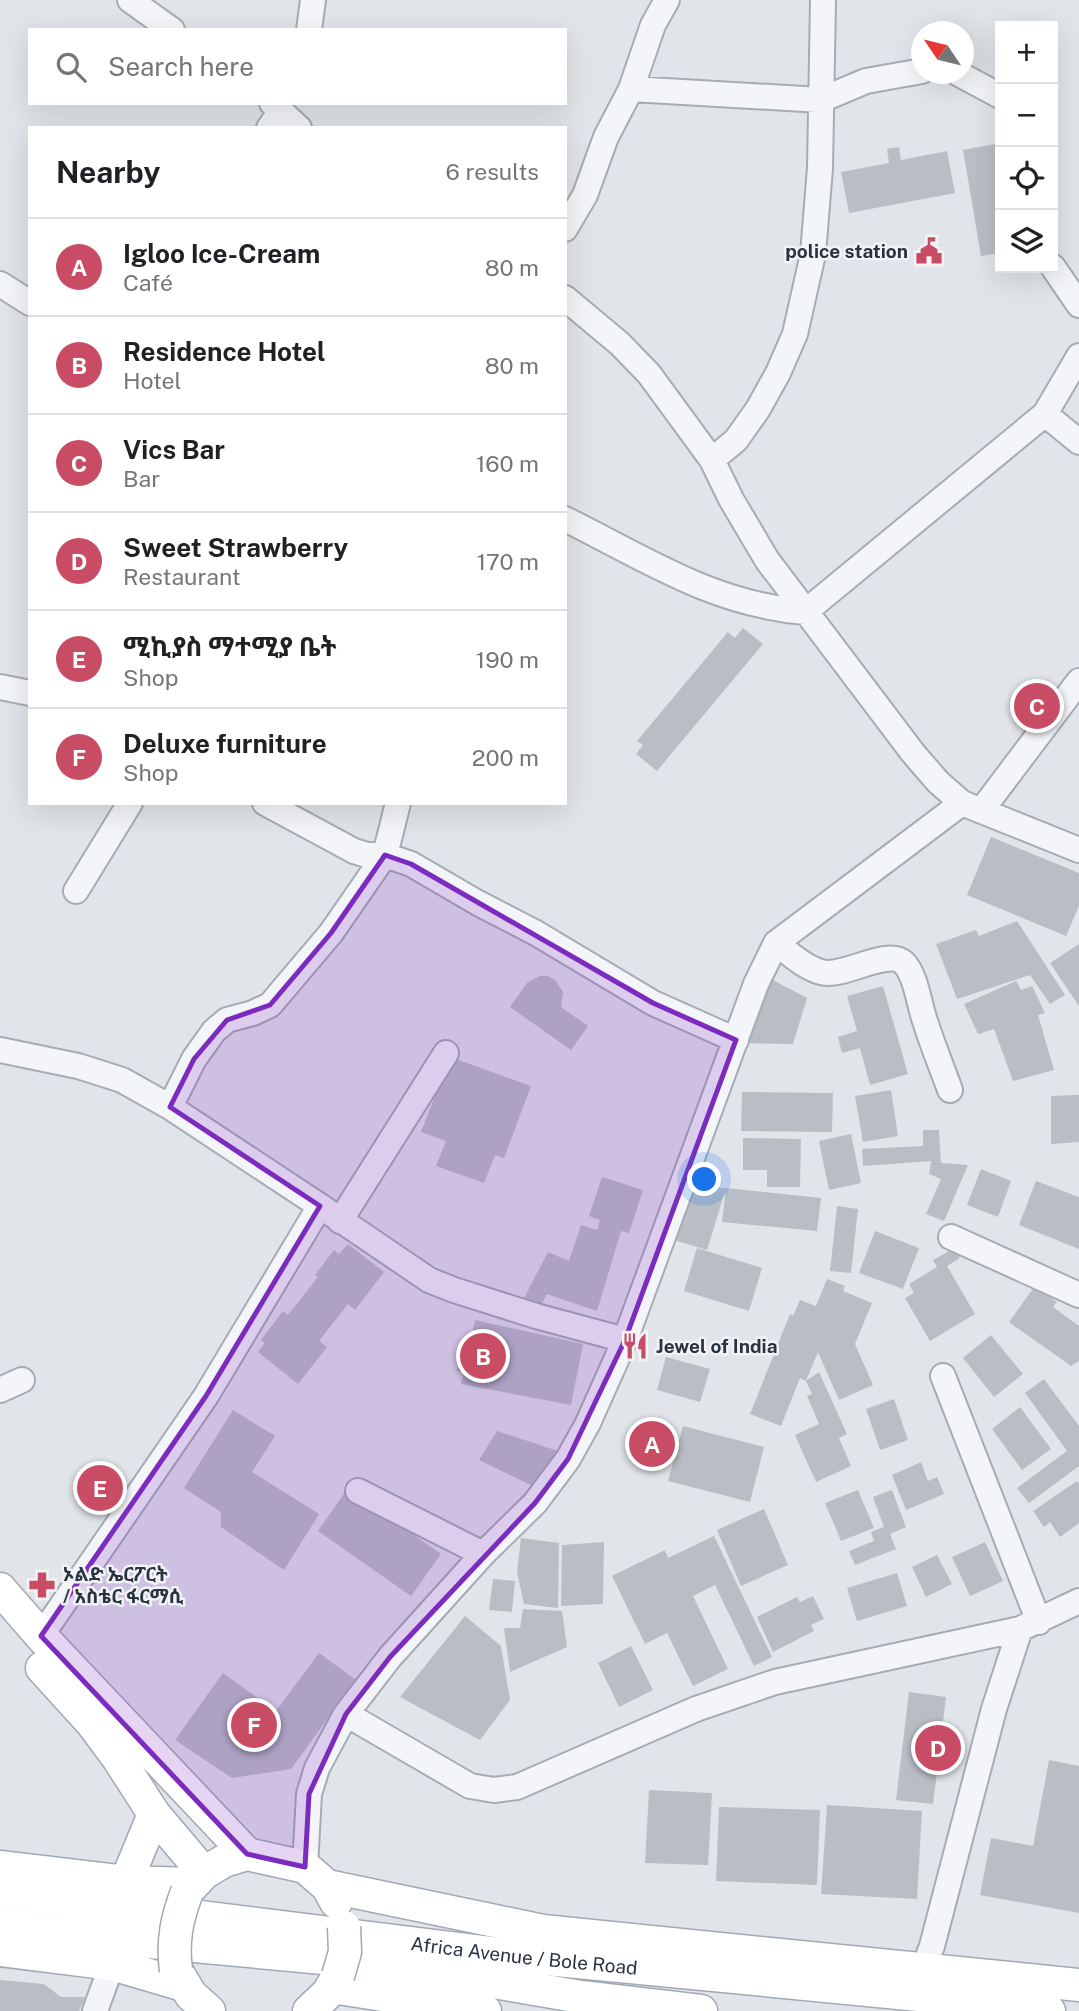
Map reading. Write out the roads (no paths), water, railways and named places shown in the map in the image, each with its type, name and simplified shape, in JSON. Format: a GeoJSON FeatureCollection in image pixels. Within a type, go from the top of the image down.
{"type":"FeatureCollection","features":[{"type":"Feature","properties":{"kind":"main road"},"geometry":{"type":"LineString","coordinates":[[0,1588],[131,1750],[154,1814],[194,1883]]}},
{"type":"Feature","properties":{"kind":"main road"},"geometry":{"type":"LineString","coordinates":[[0,1620],[92,1723],[174,1778],[247,1854],[316,1876],[543,1931],[1079,1985]]}},
{"type":"Feature","properties":{"kind":"main road"},"geometry":{"type":"LineString","coordinates":[[126,1882],[154,1814]]}},
{"type":"Feature","properties":{"kind":"main road"},"geometry":{"type":"LineString","coordinates":[[190,1990],[173,1947],[177,1918],[194,1883],[224,1861],[247,1854]]}},
{"type":"Feature","properties":{"kind":"main road"},"geometry":{"type":"LineString","coordinates":[[0,1867],[126,1882],[194,1883]]}},
{"type":"Feature","properties":{"kind":"main road"},"geometry":{"type":"LineString","coordinates":[[316,1876],[338,1905],[344,1927],[345,1952],[322,1998],[461,2010]]}},
{"type":"Feature","properties":{"kind":"main road","name":"Africa Avenue / Bole Road"},"geometry":{"type":"LineString","coordinates":[[0,1892],[515,1956],[919,1995],[1049,2011]]}},
{"type":"Feature","properties":{"kind":"main road","name":"Africa Avenue / Bole Road"},"geometry":{"type":"LineString","coordinates":[[0,1924],[140,1941],[388,1964],[581,1997],[701,2011]]}},
{"type":"Feature","properties":{"kind":"main road"},"geometry":{"type":"LineString","coordinates":[[0,1950],[112,1964],[190,1990]]}},
{"type":"Feature","properties":{"kind":"street"},"geometry":{"type":"LineString","coordinates":[[130,0],[169,28]]}},
{"type":"Feature","properties":{"kind":"street"},"geometry":{"type":"LineString","coordinates":[[309,28],[313,0]]}},
{"type":"Feature","properties":{"kind":"street"},"geometry":{"type":"LineString","coordinates":[[567,226],[585,195],[606,137],[631,89],[653,25],[667,0]]}},
{"type":"Feature","properties":{"kind":"street"},"geometry":{"type":"LineString","coordinates":[[712,460],[736,440],[758,409],[795,334],[813,254],[820,168],[823,0]]}},
{"type":"Feature","properties":{"kind":"street"},"geometry":{"type":"LineString","coordinates":[[631,89],[821,100],[866,81],[911,73]]}},
{"type":"Feature","properties":{"kind":"street"},"geometry":{"type":"LineString","coordinates":[[974,82],[995,93]]}},
{"type":"Feature","properties":{"kind":"street"},"geometry":{"type":"LineString","coordinates":[[1057,273],[1079,305]]}},
{"type":"Feature","properties":{"kind":"street"},"geometry":{"type":"LineString","coordinates":[[0,284],[28,302]]}},
{"type":"Feature","properties":{"kind":"street"},"geometry":{"type":"LineString","coordinates":[[567,300],[620,344],[649,374],[712,460],[731,499],[767,560],[913,754],[938,782],[972,807],[1079,850]]}},
{"type":"Feature","properties":{"kind":"street"},"geometry":{"type":"LineString","coordinates":[[567,520],[698,587],[776,610],[805,612],[1045,414],[1079,356]]}},
{"type":"Feature","properties":{"kind":"street"},"geometry":{"type":"LineString","coordinates":[[1045,414],[1079,442]]}},
{"type":"Feature","properties":{"kind":"street"},"geometry":{"type":"LineString","coordinates":[[316,1876],[309,1794],[317,1768],[346,1714],[390,1657],[484,1554],[535,1503],[568,1459],[588,1423],[625,1340],[756,984],[776,943],[972,807],[1079,681]]}},
{"type":"Feature","properties":{"kind":"street"},"geometry":{"type":"LineString","coordinates":[[0,687],[28,693]]}},
{"type":"Feature","properties":{"kind":"street"},"geometry":{"type":"LineString","coordinates":[[76,891],[129,805]]}},
{"type":"Feature","properties":{"kind":"street"},"geometry":{"type":"LineString","coordinates":[[269,805],[354,851],[368,855],[385,855],[411,864],[536,933],[653,1003],[736,1040]]}},
{"type":"Feature","properties":{"kind":"street"},"geometry":{"type":"LineString","coordinates":[[170,1107],[194,1059],[214,1031],[227,1020],[270,1005],[331,933],[385,855],[398,805]]}},
{"type":"Feature","properties":{"kind":"street"},"geometry":{"type":"LineString","coordinates":[[776,943],[802,963],[823,973],[842,972],[885,959],[895,959],[903,963],[912,980],[950,1090]]}},
{"type":"Feature","properties":{"kind":"street"},"geometry":{"type":"LineString","coordinates":[[0,1050],[78,1066],[122,1080],[170,1107],[429,1280],[536,1316],[625,1340]]}},
{"type":"Feature","properties":{"kind":"street"},"geometry":{"type":"LineString","coordinates":[[340,1221],[446,1053]]}},
{"type":"Feature","properties":{"kind":"street"},"geometry":{"type":"LineString","coordinates":[[41,1636],[206,1396],[320,1206]]}},
{"type":"Feature","properties":{"kind":"street"},"geometry":{"type":"LineString","coordinates":[[951,1237],[1079,1295]]}},
{"type":"Feature","properties":{"kind":"street"},"geometry":{"type":"LineString","coordinates":[[923,1969],[932,1947],[994,1709],[1030,1626],[943,1376]]}},
{"type":"Feature","properties":{"kind":"street"},"geometry":{"type":"LineString","coordinates":[[358,1491],[484,1554]]}},
{"type":"Feature","properties":{"kind":"street"},"geometry":{"type":"LineString","coordinates":[[346,1714],[470,1786],[494,1790],[517,1787],[695,1709],[775,1682],[1030,1626],[1079,1601]]}},
{"type":"Feature","properties":{"kind":"street"},"geometry":{"type":"LineString","coordinates":[[95,2011],[112,1964]]}},
{"type":"Feature","properties":{"kind":"place","name":"police station"},"geometry":{"type":"Point","coordinates":[929,251]}},
{"type":"Feature","properties":{"kind":"place","name":"Vics Bar"},"geometry":{"type":"Point","coordinates":[1037,706]}},
{"type":"Feature","properties":{"kind":"place","name":"Jewel of India"},"geometry":{"type":"Point","coordinates":[635,1346]}},
{"type":"Feature","properties":{"kind":"place","name":"Residence Hotel"},"geometry":{"type":"Point","coordinates":[483,1356]}},
{"type":"Feature","properties":{"kind":"place","name":"Igloo Ice-Cream"},"geometry":{"type":"Point","coordinates":[652,1444]}},
{"type":"Feature","properties":{"kind":"place","name":"ሚኪያስ ማተሚያ ቤት"},"geometry":{"type":"Point","coordinates":[100,1488]}},
{"type":"Feature","properties":{"kind":"place","name":"ኦልድ ኤርፖርት / አስቴር ፋርማሲ"},"geometry":{"type":"Point","coordinates":[42,1585]}},
{"type":"Feature","properties":{"kind":"place","name":"Deluxe furniture"},"geometry":{"type":"Point","coordinates":[254,1725]}},
{"type":"Feature","properties":{"kind":"place","name":"Sweet Strawberry"},"geometry":{"type":"Point","coordinates":[938,1748]}}]}
